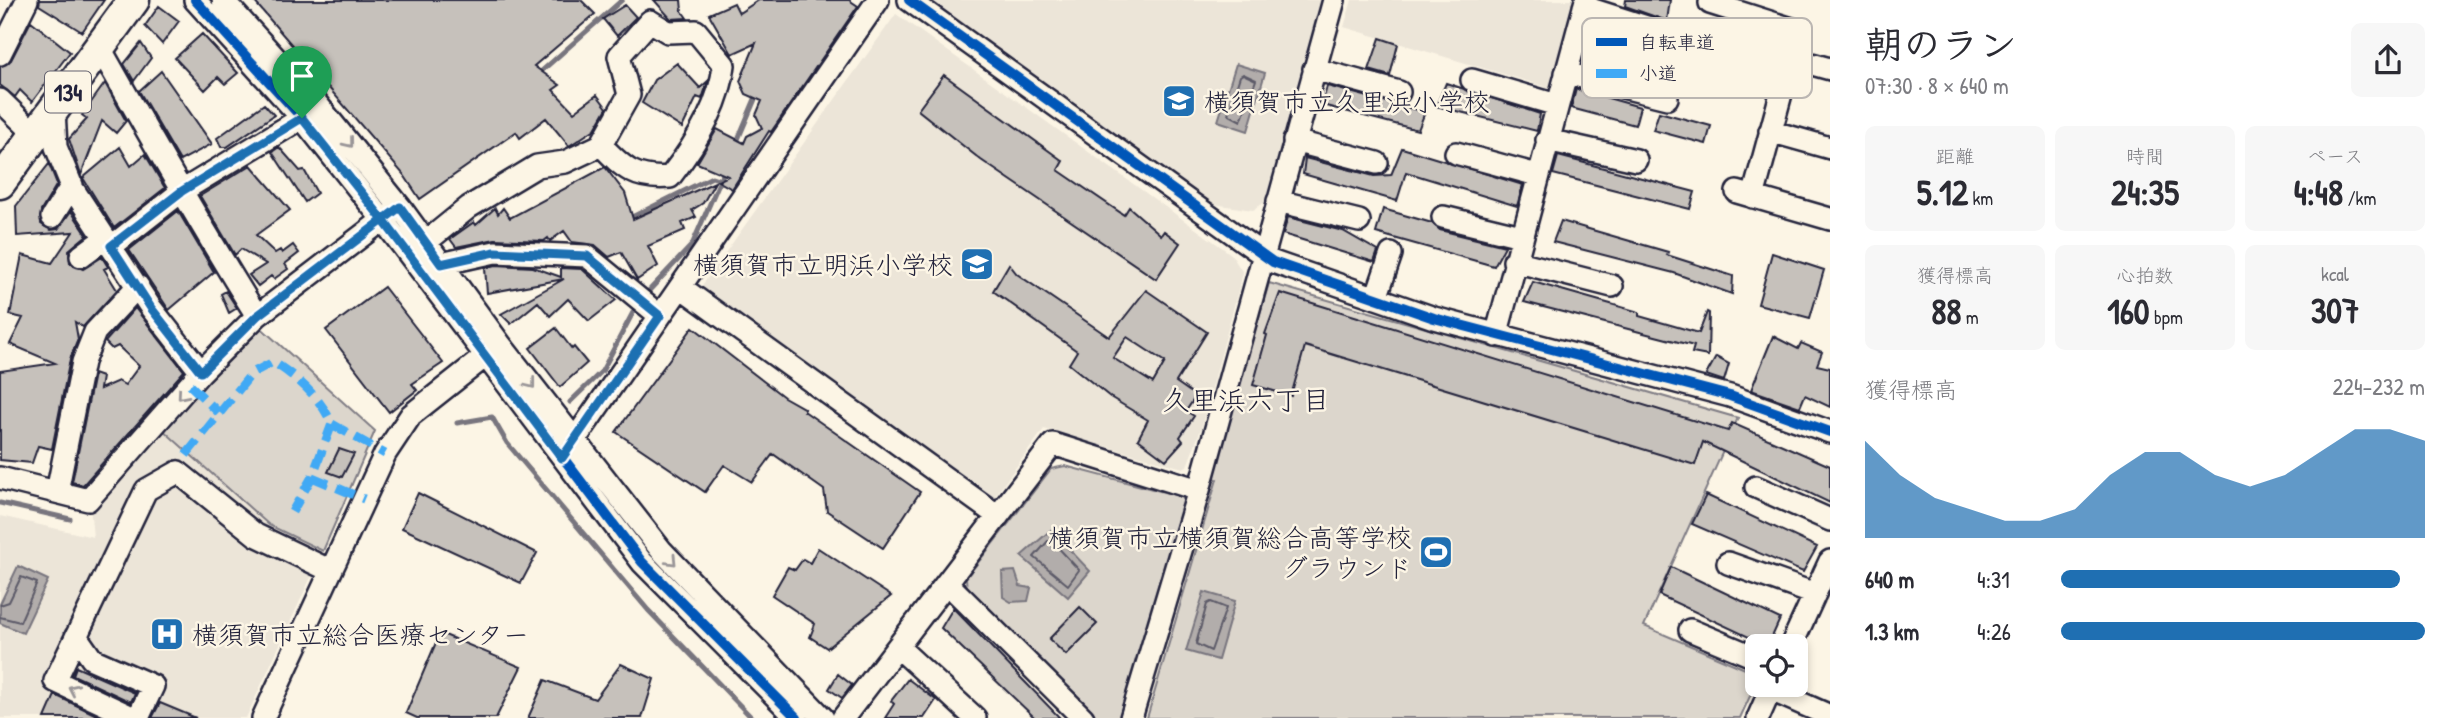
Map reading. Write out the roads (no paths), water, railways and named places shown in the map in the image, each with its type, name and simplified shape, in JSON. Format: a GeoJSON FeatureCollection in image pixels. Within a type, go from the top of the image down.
{"type":"FeatureCollection","features":[{"type":"Feature","properties":{"kind":"highway","name":"134"},"geometry":{"type":"LineString","coordinates":[[0,183],[134,0]]}},
{"type":"Feature","properties":{"kind":"street"},"geometry":{"type":"LineString","coordinates":[[0,54],[27,0]]}},
{"type":"Feature","properties":{"kind":"street"},"geometry":{"type":"LineString","coordinates":[[195,0],[391,213],[426,242],[492,351],[562,458],[642,562],[797,718]]}},
{"type":"Feature","properties":{"kind":"street"},"geometry":{"type":"LineString","coordinates":[[223,0],[318,105],[391,213],[492,351],[574,440],[661,550],[823,718]]}},
{"type":"Feature","properties":{"kind":"street"},"geometry":{"type":"LineString","coordinates":[[562,458],[682,288],[877,0]]}},
{"type":"Feature","properties":{"kind":"street"},"geometry":{"type":"LineString","coordinates":[[909,0],[1273,262],[1496,336],[1730,396],[1830,432]]}},
{"type":"Feature","properties":{"kind":"street"},"geometry":{"type":"LineString","coordinates":[[1131,718],[1199,490],[1334,0]]}},
{"type":"Feature","properties":{"kind":"street"},"geometry":{"type":"LineString","coordinates":[[1710,3],[1757,18]]}},
{"type":"Feature","properties":{"kind":"street"},"geometry":{"type":"LineString","coordinates":[[1496,336],[1585,4],[1623,18]]}},
{"type":"Feature","properties":{"kind":"street"},"geometry":{"type":"LineString","coordinates":[[426,242],[469,207],[537,166],[565,162],[601,145],[629,94],[619,56],[650,21],[668,32],[696,31],[724,65],[722,88],[690,151],[670,177],[646,179],[617,162],[601,145]]}},
{"type":"Feature","properties":{"kind":"street"},"geometry":{"type":"LineString","coordinates":[[100,48],[207,237],[257,316]]}},
{"type":"Feature","properties":{"kind":"street"},"geometry":{"type":"LineString","coordinates":[[1812,64],[1830,69]]}},
{"type":"Feature","properties":{"kind":"street"},"geometry":{"type":"LineString","coordinates":[[1314,69],[1399,92]]}},
{"type":"Feature","properties":{"kind":"street"},"geometry":{"type":"LineString","coordinates":[[1566,74],[1582,78]]}},
{"type":"Feature","properties":{"kind":"street"},"geometry":{"type":"LineString","coordinates":[[1472,80],[1557,105]]}},
{"type":"Feature","properties":{"kind":"street"},"geometry":{"type":"LineString","coordinates":[[1779,98],[1770,131],[1745,194],[1830,219]]}},
{"type":"Feature","properties":{"kind":"street"},"geometry":{"type":"LineString","coordinates":[[0,100],[36,135]]}},
{"type":"Feature","properties":{"kind":"street"},"geometry":{"type":"LineString","coordinates":[[54,110],[56,147],[72,185],[138,286],[201,372]]}},
{"type":"Feature","properties":{"kind":"street"},"geometry":{"type":"LineString","coordinates":[[81,256],[108,242],[182,191],[302,118]]}},
{"type":"Feature","properties":{"kind":"street"},"geometry":{"type":"LineString","coordinates":[[1770,131],[1830,148]]}},
{"type":"Feature","properties":{"kind":"street"},"geometry":{"type":"LineString","coordinates":[[1548,139],[1636,160]]}},
{"type":"Feature","properties":{"kind":"street"},"geometry":{"type":"LineString","coordinates":[[1294,141],[1377,163]]}},
{"type":"Feature","properties":{"kind":"street"},"geometry":{"type":"LineString","coordinates":[[1455,153],[1538,176]]}},
{"type":"Feature","properties":{"kind":"street"},"geometry":{"type":"LineString","coordinates":[[52,217],[72,185]]}},
{"type":"Feature","properties":{"kind":"street"},"geometry":{"type":"LineString","coordinates":[[1278,201],[1359,221]]}},
{"type":"Feature","properties":{"kind":"street"},"geometry":{"type":"LineString","coordinates":[[0,478],[88,500],[201,372],[257,316],[391,213]]}},
{"type":"Feature","properties":{"kind":"street"},"geometry":{"type":"LineString","coordinates":[[1443,217],[1521,236]]}},
{"type":"Feature","properties":{"kind":"street"},"geometry":{"type":"LineString","coordinates":[[441,264],[495,252],[587,256],[660,316]]}},
{"type":"Feature","properties":{"kind":"street"},"geometry":{"type":"LineString","coordinates":[[1376,298],[1391,254]]}},
{"type":"Feature","properties":{"kind":"street"},"geometry":{"type":"LineString","coordinates":[[1514,261],[1612,286]]}},
{"type":"Feature","properties":{"kind":"street"},"geometry":{"type":"LineString","coordinates":[[57,492],[83,362],[95,332],[138,286]]}},
{"type":"Feature","properties":{"kind":"street"},"geometry":{"type":"LineString","coordinates":[[682,288],[998,516]]}},
{"type":"Feature","properties":{"kind":"street"},"geometry":{"type":"LineString","coordinates":[[263,718],[385,454],[411,415],[492,351]]}},
{"type":"Feature","properties":{"kind":"street"},"geometry":{"type":"LineString","coordinates":[[843,718],[1053,444],[1199,490]]}},
{"type":"Feature","properties":{"kind":"street"},"geometry":{"type":"LineString","coordinates":[[76,636],[92,659],[153,686],[136,718],[55,681],[76,636],[146,490],[178,472],[256,535],[331,571]]}},
{"type":"Feature","properties":{"kind":"street"},"geometry":{"type":"LineString","coordinates":[[1756,487],[1830,520]]}},
{"type":"Feature","properties":{"kind":"street"},"geometry":{"type":"LineString","coordinates":[[1797,634],[1830,561]]}},
{"type":"Feature","properties":{"kind":"street"},"geometry":{"type":"LineString","coordinates":[[1728,563],[1815,594]]}},
{"type":"Feature","properties":{"kind":"street"},"geometry":{"type":"LineString","coordinates":[[947,583],[1083,718]]}},
{"type":"Feature","properties":{"kind":"street"},"geometry":{"type":"LineString","coordinates":[[1690,630],[1745,653]]}},
{"type":"Feature","properties":{"kind":"street"},"geometry":{"type":"LineString","coordinates":[[898,647],[975,718]]}},
{"type":"Feature","properties":{"kind":"street"},"geometry":{"type":"LineString","coordinates":[[1758,718],[1767,697]]}},
{"type":"Feature","properties":{"kind":"street"},"geometry":{"type":"LineString","coordinates":[[1792,697],[1830,716]]}},
{"type":"Feature","properties":{"kind":"water"},"geometry":{"type":"Polygon","coordinates":[[[1236,64],[1265,73],[1248,131],[1218,121],[1236,64]]]}},
{"type":"Feature","properties":{"kind":"water"},"geometry":{"type":"Polygon","coordinates":[[[1051,530],[1090,571],[1068,597],[1021,556],[1051,530]]]}},
{"type":"Feature","properties":{"kind":"water"},"geometry":{"type":"Polygon","coordinates":[[[18,566],[48,580],[23,633],[0,623],[0,604],[18,566]]]}},
{"type":"Feature","properties":{"kind":"water"},"geometry":{"type":"Polygon","coordinates":[[[1015,571],[1020,586],[1031,588],[1028,601],[1011,602],[1003,597],[1002,572],[1015,571]]]}},
{"type":"Feature","properties":{"kind":"water"},"geometry":{"type":"Polygon","coordinates":[[[1204,592],[1235,601],[1218,660],[1186,651],[1204,592]]]}},
{"type":"Feature","properties":{"kind":"waterway"},"geometry":{"type":"LineString","coordinates":[[536,76],[622,0]]}},
{"type":"Feature","properties":{"kind":"waterway"},"geometry":{"type":"LineString","coordinates":[[736,144],[758,92]]}},
{"type":"Feature","properties":{"kind":"waterway"},"geometry":{"type":"LineString","coordinates":[[643,297],[692,245],[725,169]]}},
{"type":"Feature","properties":{"kind":"waterway"},"geometry":{"type":"LineString","coordinates":[[626,220],[712,177],[721,180]]}},
{"type":"Feature","properties":{"kind":"waterway"},"geometry":{"type":"LineString","coordinates":[[570,402],[602,371],[637,305]]}},
{"type":"Feature","properties":{"kind":"waterway"},"geometry":{"type":"LineString","coordinates":[[457,423],[492,417],[507,443],[648,610],[752,718]]}},
{"type":"Feature","properties":{"kind":"waterway"},"geometry":{"type":"LineString","coordinates":[[0,503],[70,519]]}},
{"type":"Feature","properties":{"kind":"place","name":"横須賀市立久里浜小学校"},"geometry":{"type":"Point","coordinates":[1179,101]}},
{"type":"Feature","properties":{"kind":"place","name":"横須賀市立明浜小学校"},"geometry":{"type":"Point","coordinates":[977,264]}},
{"type":"Feature","properties":{"kind":"place","name":"横須賀市立横須賀総合高等学校 グラウンド"},"geometry":{"type":"Point","coordinates":[1436,552]}},
{"type":"Feature","properties":{"kind":"place","name":"横須賀市立総合医療センター"},"geometry":{"type":"Point","coordinates":[167,634]}},
{"type":"Feature","properties":{"kind":"district","name":"久里浜六丁目"},"geometry":{"type":"Point","coordinates":[1246,400]}}]}
